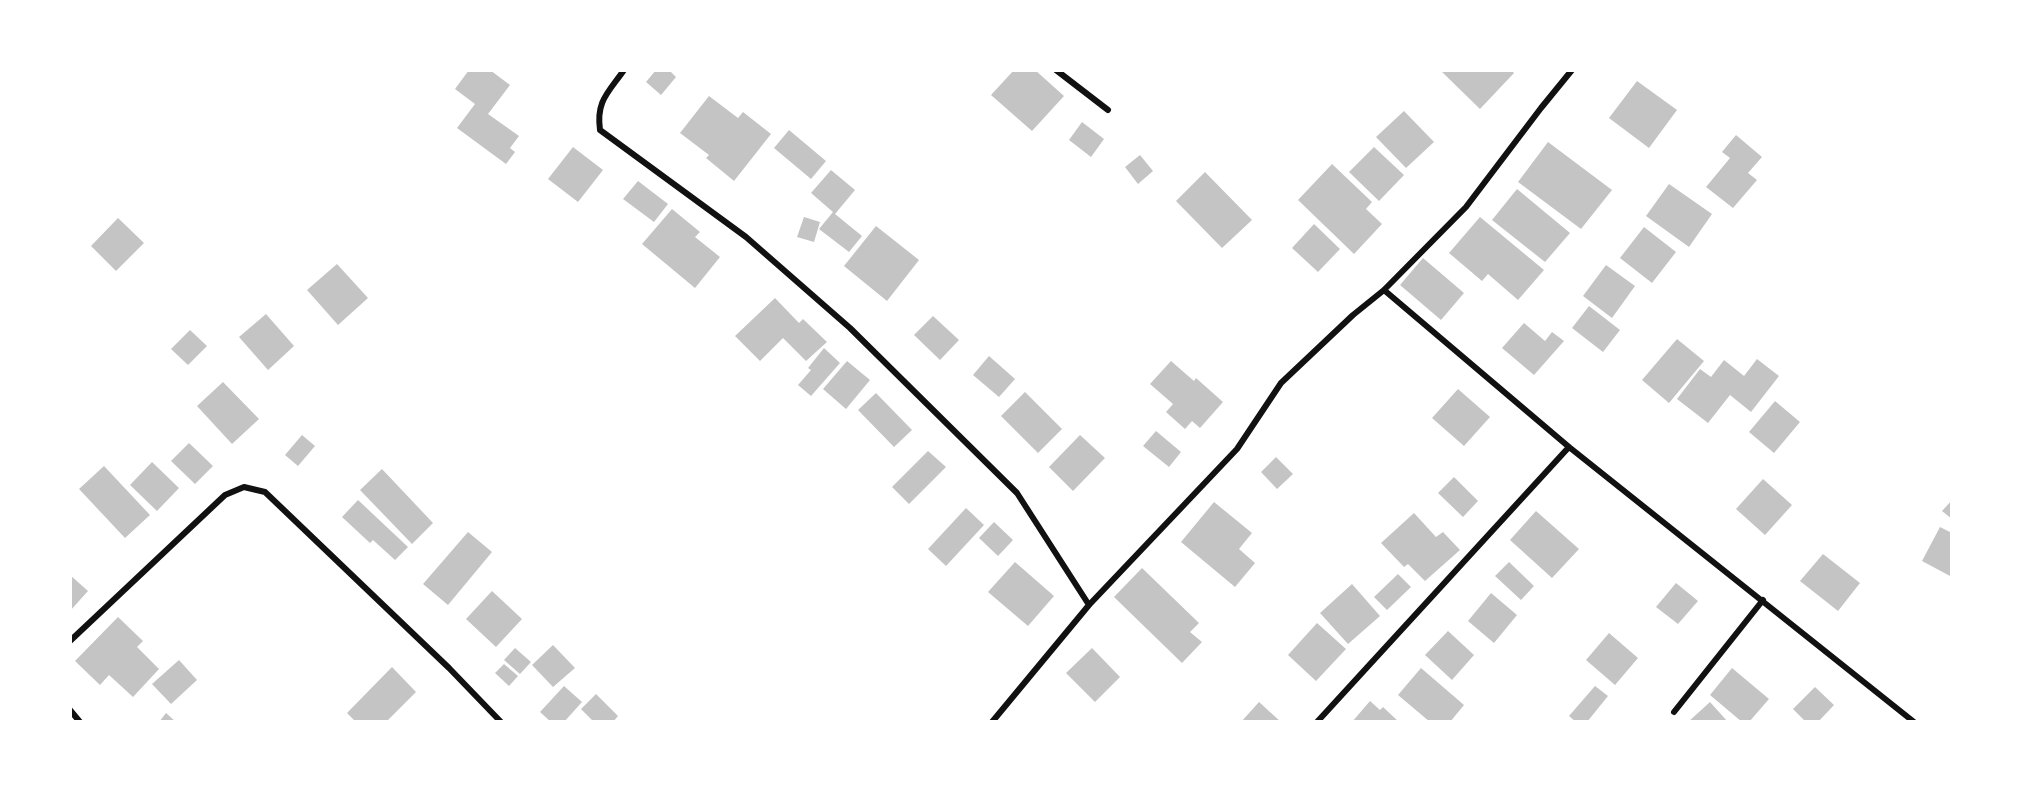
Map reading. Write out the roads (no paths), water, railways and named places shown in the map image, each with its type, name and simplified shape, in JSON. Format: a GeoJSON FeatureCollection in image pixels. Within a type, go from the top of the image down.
{"type":"FeatureCollection","features":[{"type":"Feature","properties":{"kind":"street"},"geometry":{"type":"LineString","coordinates":[[624,70],[601,103],[598,116],[600,130],[746,237],[850,328],[1017,493],[1089,605]]}},
{"type":"Feature","properties":{"kind":"street"},"geometry":{"type":"LineString","coordinates":[[1056,70],[1108,110]]}},
{"type":"Feature","properties":{"kind":"street"},"geometry":{"type":"LineString","coordinates":[[992,722],[1089,605],[1237,449],[1281,383],[1353,315],[1384,290],[1466,207],[1572,70]]}},
{"type":"Feature","properties":{"kind":"street"},"geometry":{"type":"LineString","coordinates":[[1384,290],[1569,447],[1914,722]]}},
{"type":"Feature","properties":{"kind":"street"},"geometry":{"type":"LineString","coordinates":[[1317,722],[1569,447]]}},
{"type":"Feature","properties":{"kind":"street"},"geometry":{"type":"LineString","coordinates":[[70,641],[225,495],[244,487],[265,492],[441,660],[501,722]]}},
{"type":"Feature","properties":{"kind":"street"},"geometry":{"type":"LineString","coordinates":[[1674,712],[1763,600]]}},
{"type":"Feature","properties":{"kind":"street"},"geometry":{"type":"LineString","coordinates":[[70,710],[80,722]]}}]}
